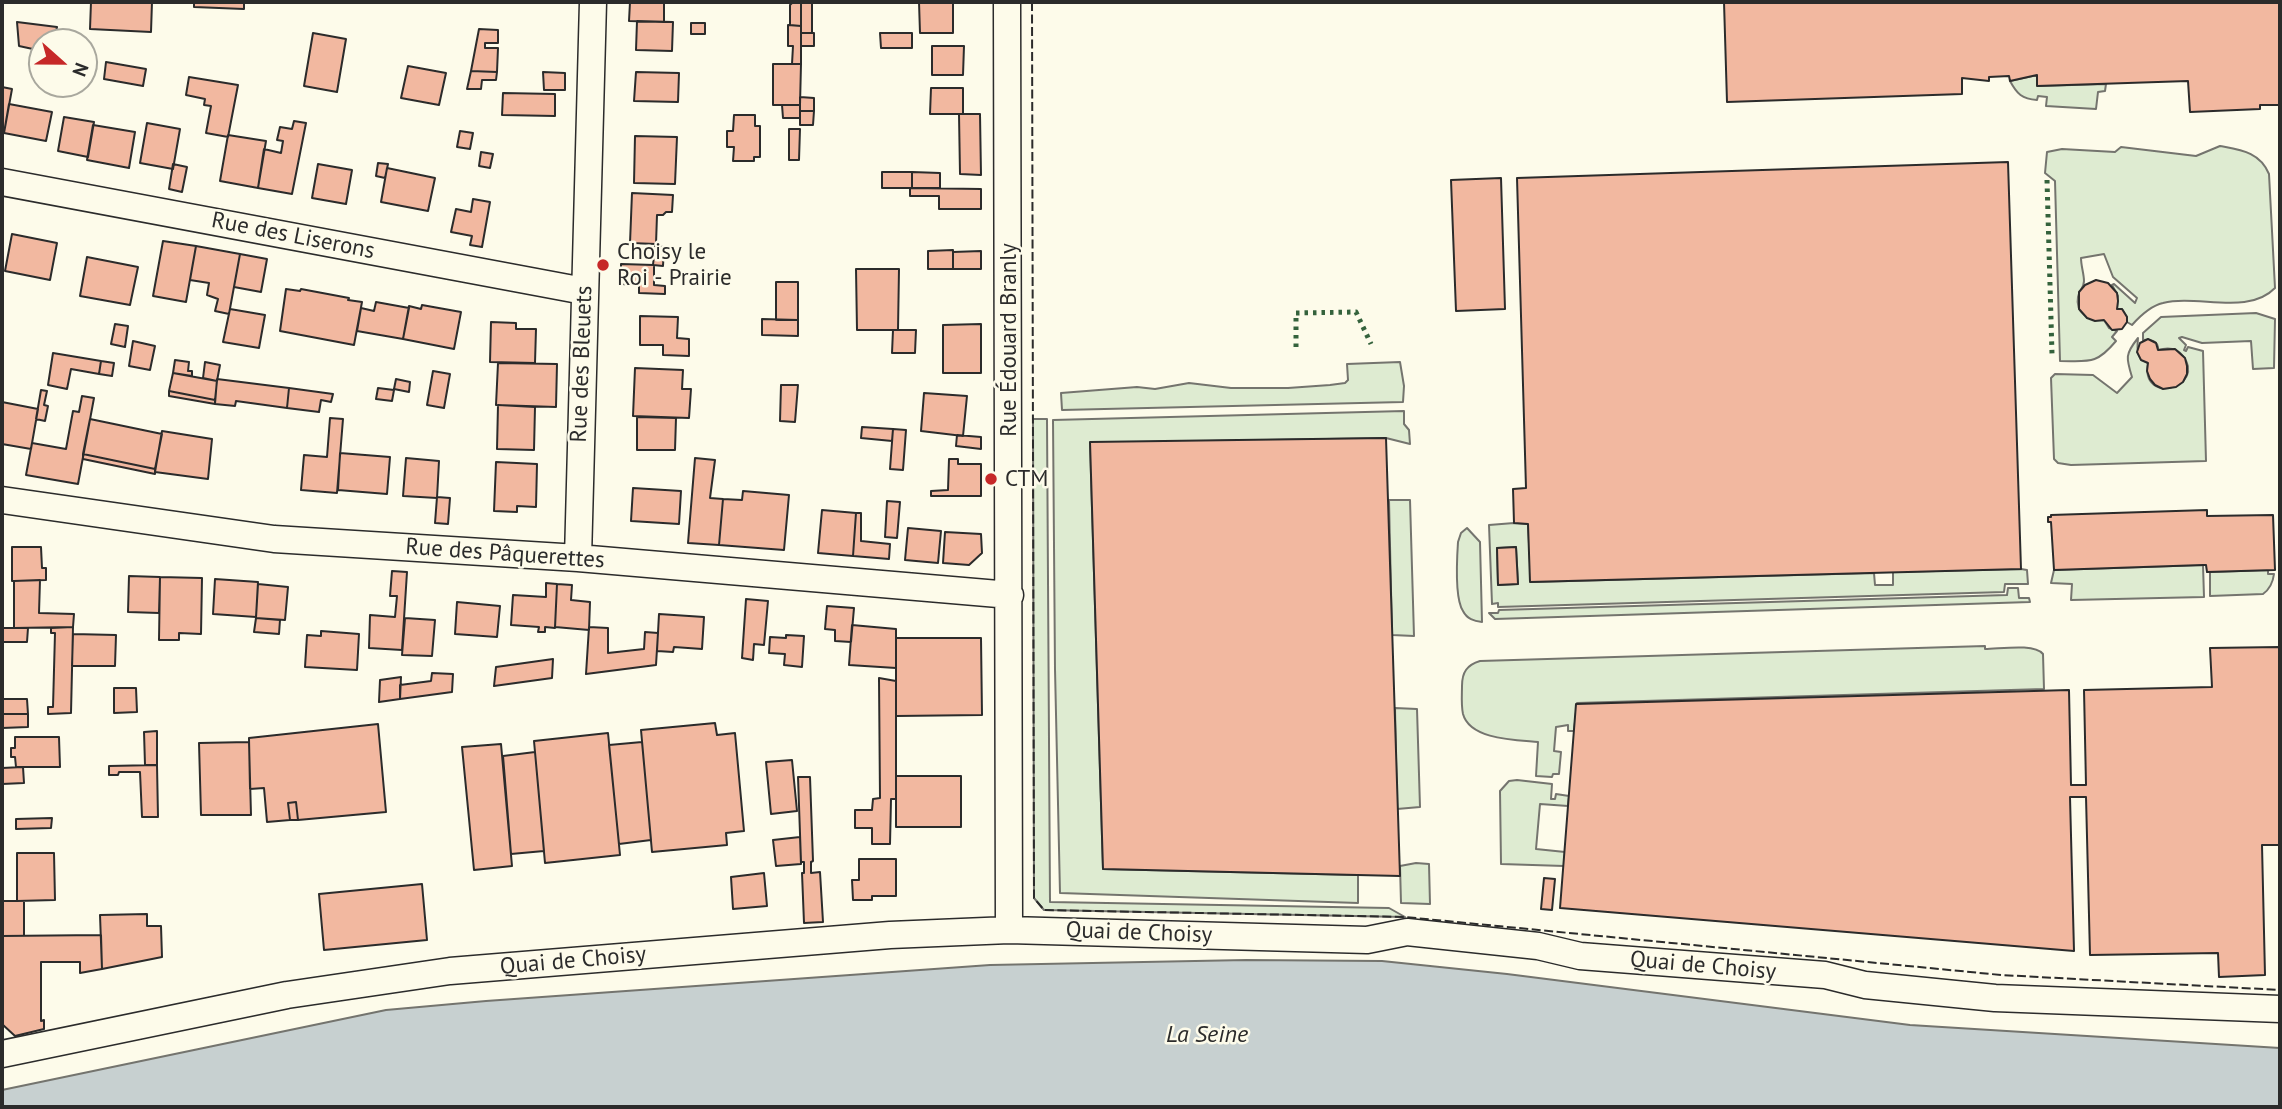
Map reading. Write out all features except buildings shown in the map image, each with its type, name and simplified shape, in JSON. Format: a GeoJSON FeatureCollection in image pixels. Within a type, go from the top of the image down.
{"type":"FeatureCollection","features":[{"type":"Feature","properties":{"kind":"street","name":"Rue des Bleuets"},"geometry":{"type":"LineString","coordinates":[[578,558],[593,2]]}},
{"type":"Feature","properties":{"kind":"street","name":"Rue Édouard Branly"},"geometry":{"type":"LineString","coordinates":[[1007,2],[1009,930]]}},
{"type":"Feature","properties":{"kind":"street","name":"Rue des Liserons"},"geometry":{"type":"LineString","coordinates":[[2,182],[584,291]]}},
{"type":"Feature","properties":{"kind":"street","name":"Rue des Pâquerettes"},"geometry":{"type":"LineString","coordinates":[[2,500],[274,539],[578,558],[1010,595]]}},
{"type":"Feature","properties":{"kind":"street","name":"Quai de Choisy"},"geometry":{"type":"LineString","coordinates":[[2,1054],[287,995],[450,971],[890,935],[1009,930],[1367,940],[1407,932],[1538,946],[1580,956],[1825,975],[1866,985],[1995,998],[2280,1009]]}},
{"type":"Feature","properties":{"kind":"green space"},"geometry":{"type":"Polygon","coordinates":[[[2037,75],[2038,86],[2106,84],[2105,91],[2098,92],[2096,109],[2046,106],[2047,97],[2038,96],[2037,100],[2024,97],[2010,81],[2037,75]]]}},
{"type":"Feature","properties":{"kind":"green space"},"geometry":{"type":"Polygon","coordinates":[[[2220,146],[2255,157],[2269,174],[2275,288],[2264,296],[2237,303],[2176,301],[2158,304],[2132,325],[2127,322],[2122,309],[2117,309],[2118,296],[2112,285],[2135,303],[2137,298],[2113,277],[2104,254],[2081,258],[2084,281],[2078,297],[2079,308],[2089,318],[2104,320],[2109,328],[2117,331],[2112,337],[2116,341],[2097,358],[2060,361],[2055,181],[2045,173],[2047,152],[2062,149],[2115,152],[2121,147],[2196,156],[2220,146]]]}},
{"type":"Feature","properties":{"kind":"green space"},"geometry":{"type":"Polygon","coordinates":[[[2256,313],[2275,319],[2274,368],[2253,369],[2251,341],[2202,343],[2179,338],[2186,345],[2184,350],[2188,347],[2203,351],[2206,461],[2071,465],[2058,463],[2054,459],[2051,378],[2055,374],[2093,375],[2117,393],[2132,377],[2128,356],[2138,338],[2138,353],[2148,363],[2148,376],[2153,384],[2162,388],[2172,387],[2187,376],[2188,367],[2183,356],[2172,349],[2158,350],[2154,341],[2143,340],[2143,333],[2161,317],[2256,313]]]}},
{"type":"Feature","properties":{"kind":"green space"},"geometry":{"type":"Polygon","coordinates":[[[1400,362],[1404,386],[1403,402],[1062,410],[1061,393],[1137,387],[1155,389],[1189,383],[1231,388],[1330,385],[1348,380],[1347,364],[1400,362]]]}},
{"type":"Feature","properties":{"kind":"green space"},"geometry":{"type":"Polygon","coordinates":[[[1404,411],[1404,424],[1409,430],[1410,444],[1386,438],[1090,443],[1103,869],[1358,875],[1358,903],[1060,893],[1053,420],[1404,411]]]}},
{"type":"Feature","properties":{"kind":"green space"},"geometry":{"type":"Polygon","coordinates":[[[1033,419],[1047,419],[1050,902],[1389,908],[1405,917],[1044,910],[1034,898],[1033,419]]]}},
{"type":"Feature","properties":{"kind":"green space"},"geometry":{"type":"Polygon","coordinates":[[[1389,500],[1410,500],[1414,636],[1392,635],[1389,500]]]}},
{"type":"Feature","properties":{"kind":"green space"},"geometry":{"type":"Polygon","coordinates":[[[1528,524],[1531,582],[1874,573],[1875,585],[1893,585],[1893,572],[2021,569],[2027,570],[2028,584],[2005,584],[2004,592],[1498,607],[1498,603],[1492,604],[1489,525],[1528,524]],[[1516,547],[1497,548],[1498,585],[1518,584],[1516,547]]]}},
{"type":"Feature","properties":{"kind":"green space"},"geometry":{"type":"Polygon","coordinates":[[[1467,528],[1480,542],[1482,622],[1467,616],[1460,605],[1457,578],[1458,542],[1461,533],[1467,528]]]}},
{"type":"Feature","properties":{"kind":"green space"},"geometry":{"type":"Polygon","coordinates":[[[2203,565],[2204,597],[2071,600],[2072,584],[2051,583],[2054,570],[2203,565]]]}},
{"type":"Feature","properties":{"kind":"green space"},"geometry":{"type":"Polygon","coordinates":[[[2268,570],[2268,574],[2274,574],[2274,577],[2263,594],[2210,596],[2210,572],[2268,570]]]}},
{"type":"Feature","properties":{"kind":"green space"},"geometry":{"type":"Polygon","coordinates":[[[2008,588],[2018,588],[2019,598],[2029,598],[2030,602],[1495,619],[1489,613],[1498,613],[1499,610],[2007,595],[2008,588]]]}},
{"type":"Feature","properties":{"kind":"green space"},"geometry":{"type":"Polygon","coordinates":[[[1985,646],[1985,649],[2025,648],[2039,651],[2043,654],[2044,689],[1577,703],[1574,731],[1568,731],[1568,725],[1556,727],[1554,751],[1561,752],[1559,774],[1553,774],[1552,777],[1536,776],[1538,742],[1484,734],[1467,723],[1462,711],[1464,673],[1480,661],[1985,646]]]}},
{"type":"Feature","properties":{"kind":"green space"},"geometry":{"type":"Polygon","coordinates":[[[1395,708],[1417,709],[1420,807],[1397,809],[1395,708]]]}},
{"type":"Feature","properties":{"kind":"green space"},"geometry":{"type":"Polygon","coordinates":[[[1509,781],[1552,784],[1551,799],[1555,799],[1556,794],[1569,796],[1568,806],[1540,804],[1536,849],[1565,852],[1564,866],[1501,864],[1500,791],[1509,781]]]}},
{"type":"Feature","properties":{"kind":"green space"},"geometry":{"type":"Polygon","coordinates":[[[1429,864],[1430,904],[1401,903],[1400,866],[1429,864]]]}},
{"type":"Feature","properties":{"kind":"water","name":"La Seine"},"geometry":{"type":"Polygon","coordinates":[[[1246,960],[1382,961],[1507,974],[1910,1025],[2280,1048],[2280,1107],[2,1107],[2,1090],[386,1010],[990,965],[1246,960]]]}},
{"type":"Feature","properties":{"kind":"hedge"},"geometry":{"type":"LineString","coordinates":[[2047,180],[2052,354]]}},
{"type":"Feature","properties":{"kind":"hedge"},"geometry":{"type":"LineString","coordinates":[[1296,347],[1296,313],[1356,312],[1371,344]]}},
{"type":"Feature","properties":{"kind":"fence"},"geometry":{"type":"LineString","coordinates":[[1032,2],[1034,898],[1044,910],[1405,917],[2001,975],[2280,990]]}},
{"type":"Feature","properties":{"kind":"place","name":"Choisy le Roi - Prairie"},"geometry":{"type":"Point","coordinates":[603,265]}},
{"type":"Feature","properties":{"kind":"place","name":"CTM"},"geometry":{"type":"Point","coordinates":[991,479]}}]}
